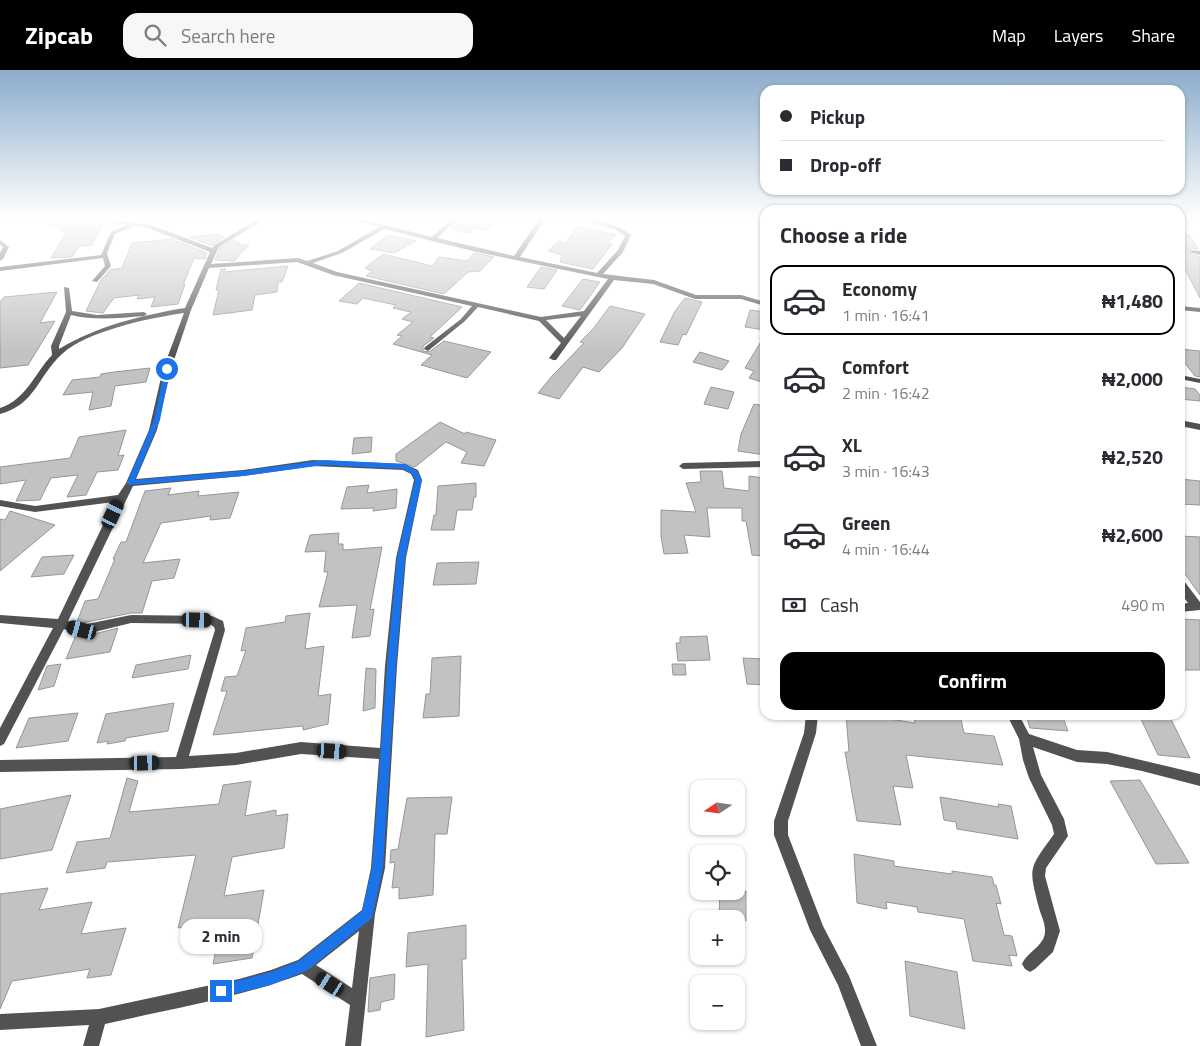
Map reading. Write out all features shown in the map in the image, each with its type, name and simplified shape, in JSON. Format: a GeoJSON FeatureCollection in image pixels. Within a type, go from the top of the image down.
{"type":"FeatureCollection","features":[{"type":"Feature","properties":{"kind":"street"},"geometry":{"type":"LineString","coordinates":[[0,269],[44,264]]}},
{"type":"Feature","properties":{"kind":"street"},"geometry":{"type":"LineString","coordinates":[[95,282],[108,266],[107,264]]}},
{"type":"Feature","properties":{"kind":"street"},"geometry":{"type":"LineString","coordinates":[[0,740],[61,624],[130,483],[157,420],[167,369],[206,266],[236,264]]}},
{"type":"Feature","properties":{"kind":"street"},"geometry":{"type":"LineString","coordinates":[[309,264],[335,274],[541,319],[585,313]]}},
{"type":"Feature","properties":{"kind":"street"},"geometry":{"type":"LineString","coordinates":[[543,264],[612,278],[661,284],[701,298],[741,297],[760,303]]}},
{"type":"Feature","properties":{"kind":"street"},"geometry":{"type":"LineString","coordinates":[[598,275],[611,264]]}},
{"type":"Feature","properties":{"kind":"street"},"geometry":{"type":"LineString","coordinates":[[553,358],[612,278]]}},
{"type":"Feature","properties":{"kind":"street"},"geometry":{"type":"LineString","coordinates":[[56,356],[55,346],[69,312],[66,288]]}},
{"type":"Feature","properties":{"kind":"street"},"geometry":{"type":"LineString","coordinates":[[428,349],[463,320],[476,305]]}},
{"type":"Feature","properties":{"kind":"street"},"geometry":{"type":"LineString","coordinates":[[1185,308],[1200,310]]}},
{"type":"Feature","properties":{"kind":"street"},"geometry":{"type":"LineString","coordinates":[[69,312],[98,317],[188,310]]}},
{"type":"Feature","properties":{"kind":"street"},"geometry":{"type":"LineString","coordinates":[[0,411],[8,410],[22,402],[56,356],[74,344],[114,328],[165,313]]}},
{"type":"Feature","properties":{"kind":"street"},"geometry":{"type":"LineString","coordinates":[[541,319],[564,342]]}},
{"type":"Feature","properties":{"kind":"street"},"geometry":{"type":"LineString","coordinates":[[1185,379],[1200,381]]}},
{"type":"Feature","properties":{"kind":"street"},"geometry":{"type":"LineString","coordinates":[[1185,423],[1200,427]]}},
{"type":"Feature","properties":{"kind":"street"},"geometry":{"type":"LineString","coordinates":[[130,483],[243,473],[324,463],[405,467],[415,472],[418,480],[416,493],[401,558],[378,868],[368,914],[353,1046]]}},
{"type":"Feature","properties":{"kind":"street"},"geometry":{"type":"LineString","coordinates":[[683,466],[760,464]]}},
{"type":"Feature","properties":{"kind":"street"},"geometry":{"type":"LineString","coordinates":[[0,503],[35,509],[121,498]]}},
{"type":"Feature","properties":{"kind":"street"},"geometry":{"type":"LineString","coordinates":[[1185,590],[1198,606]]}},
{"type":"Feature","properties":{"kind":"street"},"geometry":{"type":"LineString","coordinates":[[1185,607],[1198,606]]}},
{"type":"Feature","properties":{"kind":"street"},"geometry":{"type":"LineString","coordinates":[[0,619],[61,624],[82,630],[131,619],[212,620],[219,624],[220,630],[181,762]]}},
{"type":"Feature","properties":{"kind":"street"},"geometry":{"type":"LineString","coordinates":[[811,720],[810,733],[781,821],[781,834],[816,930],[844,981],[869,1046]]}},
{"type":"Feature","properties":{"kind":"street"},"geometry":{"type":"LineString","coordinates":[[1016,720],[1025,738],[1035,778],[1059,824],[1061,836],[1040,865],[1038,876],[1053,931],[1048,947],[1030,964]]}},
{"type":"Feature","properties":{"kind":"street"},"geometry":{"type":"LineString","coordinates":[[1025,738],[1077,756],[1107,758],[1200,780]]}},
{"type":"Feature","properties":{"kind":"street"},"geometry":{"type":"LineString","coordinates":[[0,766],[236,759],[300,748],[386,754]]}},
{"type":"Feature","properties":{"kind":"street"},"geometry":{"type":"LineString","coordinates":[[0,1022],[99,1018],[239,987],[271,978],[303,966],[368,914]]}},
{"type":"Feature","properties":{"kind":"street"},"geometry":{"type":"LineString","coordinates":[[303,966],[358,1001]]}},
{"type":"Feature","properties":{"kind":"street"},"geometry":{"type":"LineString","coordinates":[[91,1046],[99,1018]]}},
{"type":"Feature","properties":{"kind":"building"},"geometry":{"type":"Polygon","coordinates":[[[124,264],[192,264],[178,304],[151,307],[155,297],[137,299],[139,295],[114,298],[103,313],[86,311],[101,280],[110,270],[122,268],[124,264]]]}},
{"type":"Feature","properties":{"kind":"building"},"geometry":{"type":"Polygon","coordinates":[[[371,264],[422,264],[432,266],[434,264],[487,264],[480,271],[468,272],[444,294],[366,276],[372,271],[365,268],[371,264]]]}},
{"type":"Feature","properties":{"kind":"building"},"geometry":{"type":"Polygon","coordinates":[[[567,264],[597,264],[593,269],[567,264]]]}},
{"type":"Feature","properties":{"kind":"building"},"geometry":{"type":"Polygon","coordinates":[[[1185,264],[1200,264],[1200,298],[1185,270],[1185,264]]]}},
{"type":"Feature","properties":{"kind":"building"},"geometry":{"type":"Polygon","coordinates":[[[288,266],[282,282],[278,282],[277,292],[255,295],[252,310],[213,315],[219,290],[216,290],[221,269],[226,269],[223,272],[288,266]]]}},
{"type":"Feature","properties":{"kind":"building"},"geometry":{"type":"Polygon","coordinates":[[[541,267],[557,270],[544,289],[527,287],[541,267]]]}},
{"type":"Feature","properties":{"kind":"building"},"geometry":{"type":"Polygon","coordinates":[[[583,279],[600,282],[580,310],[562,306],[583,279]]]}},
{"type":"Feature","properties":{"kind":"building"},"geometry":{"type":"Polygon","coordinates":[[[359,283],[462,307],[430,337],[434,338],[423,346],[423,351],[429,352],[444,341],[491,352],[467,378],[421,365],[432,355],[393,344],[402,336],[397,335],[413,322],[402,319],[411,312],[393,308],[396,305],[363,298],[357,304],[339,301],[359,283]]]}},
{"type":"Feature","properties":{"kind":"building"},"geometry":{"type":"Polygon","coordinates":[[[57,292],[40,323],[55,321],[28,365],[0,368],[0,302],[4,297],[57,292]]]}},
{"type":"Feature","properties":{"kind":"building"},"geometry":{"type":"Polygon","coordinates":[[[685,298],[702,302],[686,335],[683,334],[678,345],[660,342],[675,311],[685,298]]]}},
{"type":"Feature","properties":{"kind":"building"},"geometry":{"type":"Polygon","coordinates":[[[610,306],[645,314],[622,348],[599,372],[583,367],[559,399],[538,393],[584,343],[580,342],[593,329],[610,306]]]}},
{"type":"Feature","properties":{"kind":"building"},"geometry":{"type":"Polygon","coordinates":[[[750,310],[760,311],[760,329],[745,327],[750,310]]]}},
{"type":"Feature","properties":{"kind":"building"},"geometry":{"type":"Polygon","coordinates":[[[760,343],[760,381],[749,378],[754,371],[745,368],[760,343]]]}},
{"type":"Feature","properties":{"kind":"building"},"geometry":{"type":"Polygon","coordinates":[[[1185,350],[1200,351],[1200,377],[1195,376],[1185,363],[1185,350]]]}},
{"type":"Feature","properties":{"kind":"building"},"geometry":{"type":"Polygon","coordinates":[[[700,352],[729,361],[722,370],[693,362],[700,352]]]}},
{"type":"Feature","properties":{"kind":"building"},"geometry":{"type":"Polygon","coordinates":[[[150,368],[146,382],[115,386],[111,406],[89,410],[93,392],[63,395],[72,380],[100,377],[101,374],[114,372],[150,368]]]}},
{"type":"Feature","properties":{"kind":"building"},"geometry":{"type":"Polygon","coordinates":[[[711,387],[734,392],[728,409],[704,404],[711,387]]]}},
{"type":"Feature","properties":{"kind":"building"},"geometry":{"type":"Polygon","coordinates":[[[1185,388],[1195,389],[1200,395],[1200,401],[1185,400],[1185,388]]]}},
{"type":"Feature","properties":{"kind":"building"},"geometry":{"type":"Polygon","coordinates":[[[754,404],[760,405],[760,454],[738,451],[741,434],[754,404]]]}},
{"type":"Feature","properties":{"kind":"building"},"geometry":{"type":"Polygon","coordinates":[[[440,422],[465,434],[466,432],[496,440],[484,466],[461,463],[467,452],[446,442],[415,467],[396,461],[396,454],[440,422]]]}},
{"type":"Feature","properties":{"kind":"building"},"geometry":{"type":"Polygon","coordinates":[[[126,430],[118,456],[124,455],[118,470],[97,472],[86,495],[67,497],[78,475],[51,478],[40,500],[16,501],[26,480],[0,484],[0,467],[70,458],[79,437],[126,430]]]}},
{"type":"Feature","properties":{"kind":"building"},"geometry":{"type":"Polygon","coordinates":[[[372,437],[371,452],[352,454],[354,438],[372,437]]]}},
{"type":"Feature","properties":{"kind":"building"},"geometry":{"type":"Polygon","coordinates":[[[700,471],[722,471],[724,488],[749,491],[749,476],[760,477],[760,556],[752,555],[746,521],[742,521],[742,508],[707,508],[710,537],[684,535],[688,553],[664,554],[661,536],[661,510],[696,512],[686,483],[701,482],[700,471]]]}},
{"type":"Feature","properties":{"kind":"building"},"geometry":{"type":"Polygon","coordinates":[[[1185,480],[1200,481],[1200,505],[1185,504],[1185,480]]]}},
{"type":"Feature","properties":{"kind":"building"},"geometry":{"type":"Polygon","coordinates":[[[476,483],[476,497],[474,497],[472,510],[457,510],[454,530],[431,530],[434,515],[436,515],[438,486],[476,483]]]}},
{"type":"Feature","properties":{"kind":"building"},"geometry":{"type":"Polygon","coordinates":[[[369,485],[367,493],[397,489],[396,508],[373,511],[374,508],[341,509],[347,487],[369,485]]]}},
{"type":"Feature","properties":{"kind":"building"},"geometry":{"type":"Polygon","coordinates":[[[171,488],[168,495],[199,491],[198,496],[239,492],[230,518],[210,520],[211,516],[161,523],[143,563],[180,559],[174,578],[152,581],[142,613],[131,613],[82,623],[77,622],[85,601],[98,599],[121,542],[126,542],[145,491],[171,488]]]}},
{"type":"Feature","properties":{"kind":"building"},"geometry":{"type":"Polygon","coordinates":[[[10,511],[55,525],[0,571],[0,519],[5,520],[10,511]]]}},
{"type":"Feature","properties":{"kind":"building"},"geometry":{"type":"Polygon","coordinates":[[[339,533],[338,544],[343,544],[343,550],[382,547],[370,610],[374,609],[370,636],[352,638],[357,605],[319,607],[328,572],[324,572],[326,551],[305,552],[310,535],[339,533]]]}},
{"type":"Feature","properties":{"kind":"building"},"geometry":{"type":"Polygon","coordinates":[[[1185,536],[1200,537],[1200,595],[1185,574],[1185,536]]]}},
{"type":"Feature","properties":{"kind":"building"},"geometry":{"type":"Polygon","coordinates":[[[74,555],[64,574],[31,577],[42,557],[74,555]]]}},
{"type":"Feature","properties":{"kind":"building"},"geometry":{"type":"Polygon","coordinates":[[[479,562],[476,584],[433,585],[437,563],[479,562]]]}},
{"type":"Feature","properties":{"kind":"building"},"geometry":{"type":"Polygon","coordinates":[[[310,613],[305,649],[324,646],[318,696],[331,694],[328,724],[303,730],[303,726],[213,735],[227,691],[221,691],[225,677],[237,676],[246,650],[241,651],[246,628],[285,622],[286,616],[310,613]]]}},
{"type":"Feature","properties":{"kind":"building"},"geometry":{"type":"Polygon","coordinates":[[[1185,619],[1200,620],[1200,670],[1185,670],[1185,619]]]}},
{"type":"Feature","properties":{"kind":"building"},"geometry":{"type":"Polygon","coordinates":[[[118,628],[110,652],[66,659],[76,635],[82,637],[118,628]]]}},
{"type":"Feature","properties":{"kind":"building"},"geometry":{"type":"Polygon","coordinates":[[[707,636],[710,660],[678,661],[676,643],[680,643],[680,637],[707,636]]]}},
{"type":"Feature","properties":{"kind":"building"},"geometry":{"type":"Polygon","coordinates":[[[191,655],[188,669],[132,678],[136,665],[191,655]]]}},
{"type":"Feature","properties":{"kind":"building"},"geometry":{"type":"Polygon","coordinates":[[[461,656],[459,716],[423,718],[426,694],[430,694],[432,658],[461,656]]]}},
{"type":"Feature","properties":{"kind":"building"},"geometry":{"type":"Polygon","coordinates":[[[743,658],[760,659],[760,685],[747,684],[743,658]]]}},
{"type":"Feature","properties":{"kind":"building"},"geometry":{"type":"Polygon","coordinates":[[[61,664],[54,686],[38,690],[47,666],[61,664]]]}},
{"type":"Feature","properties":{"kind":"building"},"geometry":{"type":"Polygon","coordinates":[[[672,664],[685,664],[686,675],[673,675],[672,664]]]}},
{"type":"Feature","properties":{"kind":"building"},"geometry":{"type":"Polygon","coordinates":[[[366,668],[376,669],[375,708],[363,711],[366,668]]]}},
{"type":"Feature","properties":{"kind":"building"},"geometry":{"type":"Polygon","coordinates":[[[174,703],[168,731],[126,738],[125,741],[107,744],[108,741],[97,743],[106,714],[174,703]]]}},
{"type":"Feature","properties":{"kind":"building"},"geometry":{"type":"Polygon","coordinates":[[[78,713],[68,741],[16,748],[29,718],[78,713]]]}},
{"type":"Feature","properties":{"kind":"building"},"geometry":{"type":"Polygon","coordinates":[[[846,720],[896,720],[915,723],[915,720],[961,720],[964,733],[994,736],[1003,765],[906,755],[913,788],[893,786],[901,825],[857,821],[845,752],[849,752],[846,720]]]}},
{"type":"Feature","properties":{"kind":"building"},"geometry":{"type":"Polygon","coordinates":[[[1028,720],[1064,720],[1068,731],[1030,728],[1028,720]]]}},
{"type":"Feature","properties":{"kind":"building"},"geometry":{"type":"Polygon","coordinates":[[[1141,720],[1171,720],[1190,758],[1158,755],[1141,720]]]}},
{"type":"Feature","properties":{"kind":"building"},"geometry":{"type":"Polygon","coordinates":[[[127,778],[138,781],[129,812],[219,804],[223,785],[251,781],[245,816],[276,810],[276,816],[288,814],[284,848],[232,857],[224,896],[264,890],[252,958],[213,964],[222,921],[178,928],[196,855],[107,862],[105,868],[66,873],[77,842],[110,838],[127,778]]]}},
{"type":"Feature","properties":{"kind":"building"},"geometry":{"type":"Polygon","coordinates":[[[1140,780],[1189,863],[1156,864],[1110,781],[1140,780]]]}},
{"type":"Feature","properties":{"kind":"building"},"geometry":{"type":"Polygon","coordinates":[[[71,795],[52,850],[0,859],[0,809],[71,795]]]}},
{"type":"Feature","properties":{"kind":"building"},"geometry":{"type":"Polygon","coordinates":[[[452,797],[447,834],[435,834],[433,895],[399,899],[399,887],[392,888],[395,862],[390,863],[391,850],[398,849],[407,798],[452,797]]]}},
{"type":"Feature","properties":{"kind":"building"},"geometry":{"type":"Polygon","coordinates":[[[940,797],[999,807],[998,804],[1011,806],[1018,839],[957,829],[956,822],[944,820],[940,797]]]}},
{"type":"Feature","properties":{"kind":"building"},"geometry":{"type":"Polygon","coordinates":[[[854,854],[894,861],[894,866],[952,874],[952,871],[992,877],[1001,904],[996,903],[1004,935],[1012,936],[1017,956],[1009,955],[1012,966],[973,961],[964,919],[918,912],[917,907],[886,902],[887,909],[857,903],[854,854]]]}},
{"type":"Feature","properties":{"kind":"building"},"geometry":{"type":"Polygon","coordinates":[[[48,888],[39,910],[92,902],[81,934],[126,928],[111,975],[87,978],[90,969],[12,981],[0,1009],[0,894],[48,888]]]}},
{"type":"Feature","properties":{"kind":"building"},"geometry":{"type":"Polygon","coordinates":[[[746,891],[746,921],[745,910],[719,910],[720,900],[745,900],[746,891]]]}},
{"type":"Feature","properties":{"kind":"building"},"geometry":{"type":"Polygon","coordinates":[[[466,925],[466,959],[462,959],[464,1030],[426,1037],[428,964],[406,967],[408,933],[466,925]]]}},
{"type":"Feature","properties":{"kind":"building"},"geometry":{"type":"Polygon","coordinates":[[[905,961],[957,972],[965,1029],[910,1016],[905,961]]]}},
{"type":"Feature","properties":{"kind":"building"},"geometry":{"type":"Polygon","coordinates":[[[395,974],[394,999],[381,1002],[380,1010],[368,1012],[370,978],[395,974]]]}},
{"type":"Feature","properties":{"kind":"route"},"geometry":{"type":"LineString","coordinates":[[167,369],[157,420],[130,483],[243,473],[313,463],[405,467],[415,472],[418,480],[401,558],[391,666],[378,868],[368,914],[303,966],[271,978],[221,991]]}}]}
